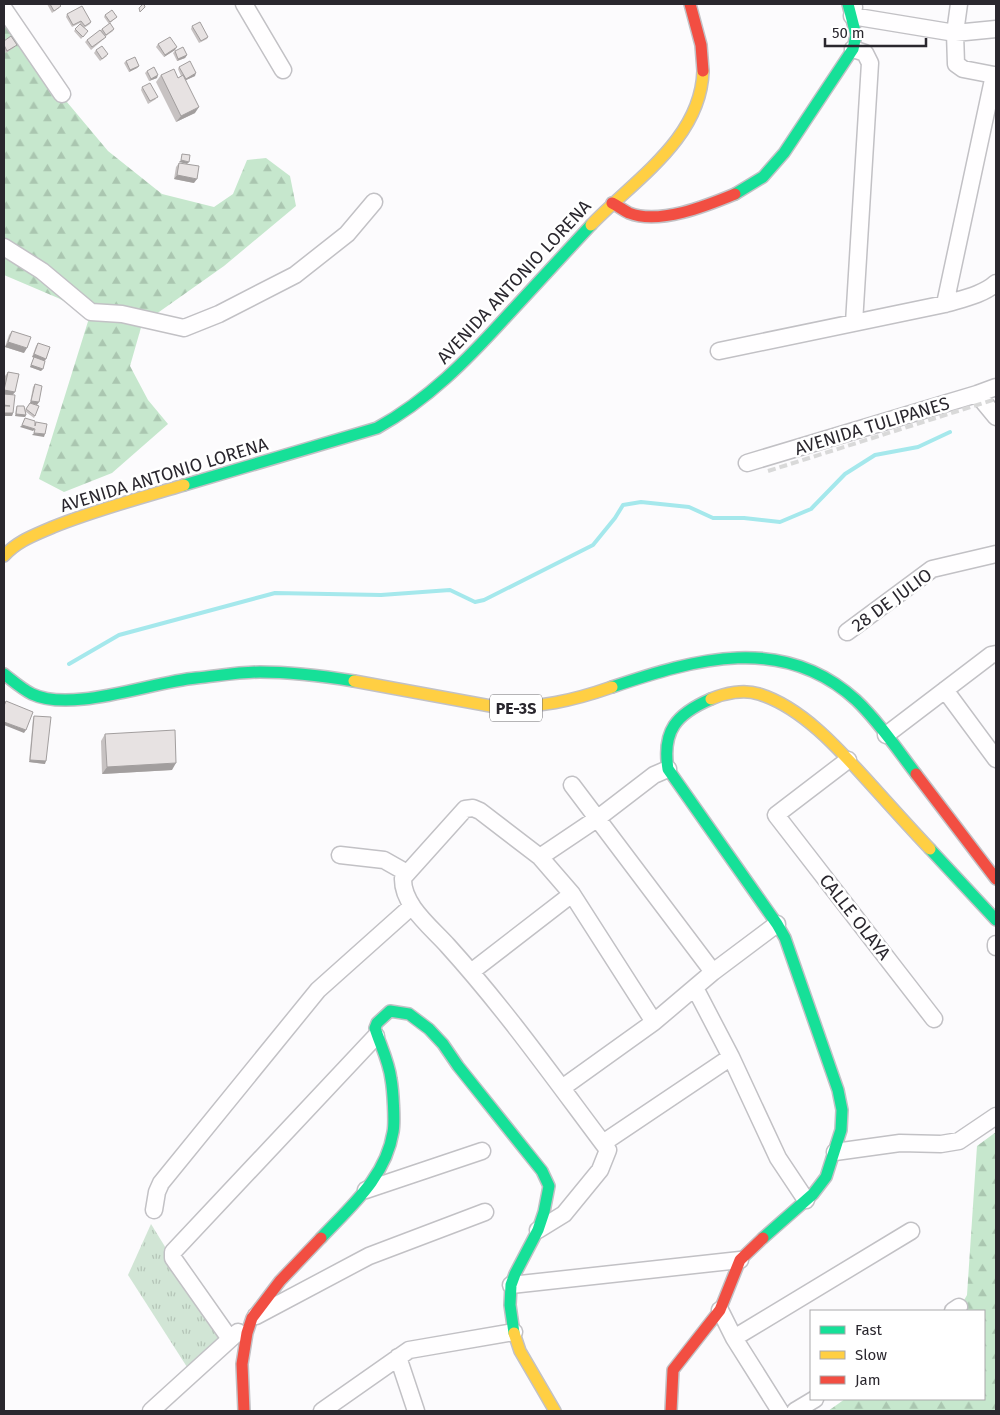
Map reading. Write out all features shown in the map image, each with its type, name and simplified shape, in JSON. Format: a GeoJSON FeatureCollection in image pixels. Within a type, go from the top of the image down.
{"type":"FeatureCollection","features":[{"type":"Feature","properties":{"kind":"main road","name":"AVENIDA ANTONIO LORENA"},"geometry":{"type":"LineString","coordinates":[[4,556],[23,540],[85,514],[378,428],[394,420],[414,406],[464,364],[612,203],[661,158],[677,140],[693,114],[703,88],[704,71],[698,28],[690,4]]}},
{"type":"Feature","properties":{"kind":"main road"},"geometry":{"type":"LineString","coordinates":[[612,203],[630,213],[650,217],[670,216],[734,195],[763,177],[784,153],[853,49],[856,35],[852,8]]}},
{"type":"Feature","properties":{"kind":"main road","name":"PE-3S"},"geometry":{"type":"LineString","coordinates":[[4,674],[32,694],[48,699],[77,699],[193,678],[259,672],[318,675],[496,707],[518,708],[571,701],[672,667],[705,660],[727,657],[770,658],[793,664],[821,675],[840,686],[866,711],[996,879]]}},
{"type":"Feature","properties":{"kind":"main road"},"geometry":{"type":"LineString","coordinates":[[671,1411],[673,1370],[720,1310],[740,1260],[813,1194],[826,1177],[835,1152],[842,1110],[838,1090],[785,938],[668,768],[664,752],[666,739],[672,724],[688,711],[707,700],[729,693],[757,693],[772,698],[807,720],[848,760],[996,920]]}},
{"type":"Feature","properties":{"kind":"main road"},"geometry":{"type":"LineString","coordinates":[[244,1411],[242,1364],[247,1333],[252,1318],[280,1281],[366,1190],[378,1172],[393,1132],[391,1078],[375,1028],[377,1023],[390,1011],[409,1014],[429,1029],[444,1044],[458,1066],[542,1171],[549,1186],[538,1230],[511,1285],[510,1305],[514,1332],[520,1351],[556,1411]]}},
{"type":"Feature","properties":{"kind":"street"},"geometry":{"type":"LineString","coordinates":[[244,4],[283,70]]}},
{"type":"Feature","properties":{"kind":"street"},"geometry":{"type":"LineString","coordinates":[[944,304],[995,75],[963,69],[956,64],[954,56],[955,33],[959,4]]}},
{"type":"Feature","properties":{"kind":"street"},"geometry":{"type":"LineString","coordinates":[[852,8],[955,33],[996,30]]}},
{"type":"Feature","properties":{"kind":"street"},"geometry":{"type":"LineString","coordinates":[[4,9],[62,94]]}},
{"type":"Feature","properties":{"kind":"street"},"geometry":{"type":"LineString","coordinates":[[853,49],[865,53],[870,63],[854,323]]}},
{"type":"Feature","properties":{"kind":"street"},"geometry":{"type":"LineString","coordinates":[[4,246],[42,270],[91,312],[122,314],[184,328],[219,314],[295,275],[347,234],[374,202]]}},
{"type":"Feature","properties":{"kind":"street"},"geometry":{"type":"LineString","coordinates":[[719,351],[944,304],[974,295],[996,283]]}},
{"type":"Feature","properties":{"kind":"street","name":"AVENIDA TULIPANES"},"geometry":{"type":"LineString","coordinates":[[747,463],[996,387]]}},
{"type":"Feature","properties":{"kind":"street"},"geometry":{"type":"LineString","coordinates":[[977,394],[996,417]]}},
{"type":"Feature","properties":{"kind":"street","name":"28 DE JULIO"},"geometry":{"type":"LineString","coordinates":[[847,632],[932,569],[996,554]]}},
{"type":"Feature","properties":{"kind":"street"},"geometry":{"type":"LineString","coordinates":[[886,735],[996,654]]}},
{"type":"Feature","properties":{"kind":"street"},"geometry":{"type":"LineString","coordinates":[[945,690],[996,759]]}},
{"type":"Feature","properties":{"kind":"street","name":"CALLE OLAYA"},"geometry":{"type":"LineString","coordinates":[[848,760],[776,815],[934,1019]]}},
{"type":"Feature","properties":{"kind":"street"},"geometry":{"type":"LineString","coordinates":[[540,856],[598,818],[654,775],[668,768]]}},
{"type":"Feature","properties":{"kind":"street"},"geometry":{"type":"LineString","coordinates":[[572,785],[713,972]]}},
{"type":"Feature","properties":{"kind":"street"},"geometry":{"type":"LineString","coordinates":[[538,1230],[564,1214],[600,1170],[608,1150],[471,972],[412,906],[402,887],[403,878],[465,809],[474,808],[480,811],[540,856],[572,894],[654,1022]]}},
{"type":"Feature","properties":{"kind":"street"},"geometry":{"type":"LineString","coordinates":[[340,855],[384,860],[407,873]]}},
{"type":"Feature","properties":{"kind":"street"},"geometry":{"type":"LineString","coordinates":[[471,972],[572,894]]}},
{"type":"Feature","properties":{"kind":"street"},"geometry":{"type":"LineString","coordinates":[[154,1210],[157,1192],[161,1183],[318,990],[412,906]]}},
{"type":"Feature","properties":{"kind":"street"},"geometry":{"type":"LineString","coordinates":[[562,1088],[654,1022],[713,972],[777,924]]}},
{"type":"Feature","properties":{"kind":"street"},"geometry":{"type":"LineString","coordinates":[[695,988],[731,1057],[778,1158],[806,1200]]}},
{"type":"Feature","properties":{"kind":"street"},"geometry":{"type":"LineString","coordinates":[[230,1339],[173,1258],[173,1252],[376,1036]]}},
{"type":"Feature","properties":{"kind":"street"},"geometry":{"type":"LineString","coordinates":[[603,1143],[731,1057]]}},
{"type":"Feature","properties":{"kind":"street"},"geometry":{"type":"LineString","coordinates":[[835,1152],[900,1143],[942,1144],[959,1141],[996,1116]]}},
{"type":"Feature","properties":{"kind":"street"},"geometry":{"type":"LineString","coordinates":[[366,1190],[482,1150]]}},
{"type":"Feature","properties":{"kind":"street"},"geometry":{"type":"LineString","coordinates":[[151,1411],[252,1318],[369,1256],[485,1212]]}},
{"type":"Feature","properties":{"kind":"street"},"geometry":{"type":"LineString","coordinates":[[734,1338],[911,1231]]}},
{"type":"Feature","properties":{"kind":"street"},"geometry":{"type":"LineString","coordinates":[[511,1285],[740,1260]]}},
{"type":"Feature","properties":{"kind":"street"},"geometry":{"type":"LineString","coordinates":[[720,1310],[734,1338],[780,1411]]}},
{"type":"Feature","properties":{"kind":"street"},"geometry":{"type":"LineString","coordinates":[[322,1411],[409,1350],[514,1332]]}},
{"type":"Feature","properties":{"kind":"street"},"geometry":{"type":"LineString","coordinates":[[398,1357],[416,1411]]}},
{"type":"Feature","properties":{"kind":"street"},"geometry":{"type":"LineString","coordinates":[[795,1411],[813,1400]]}},
{"type":"Feature","properties":{"kind":"green space"},"geometry":{"type":"Polygon","coordinates":[[[4,20],[25,52],[108,151],[162,194],[214,207],[233,194],[247,160],[266,158],[290,176],[296,206],[224,266],[142,324],[130,366],[148,400],[168,424],[112,473],[64,492],[39,479],[90,315],[58,298],[4,275],[4,20]]]}},
{"type":"Feature","properties":{"kind":"green space"},"geometry":{"type":"Polygon","coordinates":[[[996,1132],[996,1411],[828,1411],[844,1400],[985,1400],[985,1310],[959,1310],[967,1295],[977,1146],[996,1132]]]}},
{"type":"Feature","properties":{"kind":"green space"},"geometry":{"type":"Polygon","coordinates":[[[151,1224],[222,1339],[187,1367],[128,1275],[151,1224]]]}},
{"type":"Feature","properties":{"kind":"building"},"geometry":{"type":"Polygon","coordinates":[[[50,4],[59,4],[61,6],[54,11],[50,4]]]}},
{"type":"Feature","properties":{"kind":"building"},"geometry":{"type":"Polygon","coordinates":[[[143,4],[145,7],[140,12],[139,8],[143,4]]]}},
{"type":"Feature","properties":{"kind":"building"},"geometry":{"type":"Polygon","coordinates":[[[82,6],[91,22],[85,26],[81,21],[73,25],[67,14],[82,6]]]}},
{"type":"Feature","properties":{"kind":"building"},"geometry":{"type":"Polygon","coordinates":[[[112,10],[117,17],[110,22],[105,15],[112,10]]]}},
{"type":"Feature","properties":{"kind":"building"},"geometry":{"type":"Polygon","coordinates":[[[200,22],[208,37],[201,41],[192,26],[200,22]]]}},
{"type":"Feature","properties":{"kind":"building"},"geometry":{"type":"Polygon","coordinates":[[[110,23],[114,29],[106,35],[102,29],[110,23]]]}},
{"type":"Feature","properties":{"kind":"building"},"geometry":{"type":"Polygon","coordinates":[[[80,24],[88,31],[83,37],[75,29],[80,24]]]}},
{"type":"Feature","properties":{"kind":"building"},"geometry":{"type":"Polygon","coordinates":[[[100,30],[106,37],[92,47],[87,40],[100,30]]]}},
{"type":"Feature","properties":{"kind":"building"},"geometry":{"type":"Polygon","coordinates":[[[11,36],[17,45],[7,51],[4,41],[11,36]]]}},
{"type":"Feature","properties":{"kind":"building"},"geometry":{"type":"Polygon","coordinates":[[[170,37],[177,47],[165,55],[158,44],[170,37]]]}},
{"type":"Feature","properties":{"kind":"building"},"geometry":{"type":"Polygon","coordinates":[[[102,46],[108,54],[102,59],[96,50],[102,46]]]}},
{"type":"Feature","properties":{"kind":"building"},"geometry":{"type":"Polygon","coordinates":[[[183,47],[187,55],[178,59],[175,51],[183,47]]]}},
{"type":"Feature","properties":{"kind":"building"},"geometry":{"type":"Polygon","coordinates":[[[135,57],[139,66],[130,70],[126,61],[135,57]]]}},
{"type":"Feature","properties":{"kind":"building"},"geometry":{"type":"Polygon","coordinates":[[[190,61],[196,73],[186,79],[179,67],[190,61]]]}},
{"type":"Feature","properties":{"kind":"building"},"geometry":{"type":"Polygon","coordinates":[[[154,67],[158,75],[151,79],[147,71],[154,67]]]}},
{"type":"Feature","properties":{"kind":"building"},"geometry":{"type":"Polygon","coordinates":[[[174,69],[178,78],[183,75],[199,107],[181,116],[161,75],[174,69]]]}},
{"type":"Feature","properties":{"kind":"building"},"geometry":{"type":"Polygon","coordinates":[[[150,83],[158,97],[150,101],[142,87],[150,83]]]}},
{"type":"Feature","properties":{"kind":"building"},"geometry":{"type":"Polygon","coordinates":[[[182,154],[190,155],[189,162],[181,160],[182,154]]]}},
{"type":"Feature","properties":{"kind":"building"},"geometry":{"type":"Polygon","coordinates":[[[179,163],[199,166],[197,179],[177,175],[179,163]]]}},
{"type":"Feature","properties":{"kind":"building"},"geometry":{"type":"Polygon","coordinates":[[[12,331],[31,337],[27,348],[8,342],[12,331]]]}},
{"type":"Feature","properties":{"kind":"building"},"geometry":{"type":"Polygon","coordinates":[[[38,343],[50,347],[46,359],[34,354],[38,343]]]}},
{"type":"Feature","properties":{"kind":"building"},"geometry":{"type":"Polygon","coordinates":[[[34,357],[45,361],[43,369],[31,365],[34,357]]]}},
{"type":"Feature","properties":{"kind":"building"},"geometry":{"type":"Polygon","coordinates":[[[8,372],[19,374],[15,392],[4,390],[8,372]]]}},
{"type":"Feature","properties":{"kind":"building"},"geometry":{"type":"Polygon","coordinates":[[[35,384],[42,386],[39,402],[31,401],[35,384]]]}},
{"type":"Feature","properties":{"kind":"building"},"geometry":{"type":"Polygon","coordinates":[[[4,394],[15,395],[13,413],[4,413],[4,406],[10,406],[4,405],[4,394]]]}},
{"type":"Feature","properties":{"kind":"building"},"geometry":{"type":"Polygon","coordinates":[[[30,403],[39,406],[35,416],[26,409],[30,403]]]}},
{"type":"Feature","properties":{"kind":"building"},"geometry":{"type":"Polygon","coordinates":[[[17,406],[24,406],[26,415],[16,414],[17,406]]]}},
{"type":"Feature","properties":{"kind":"building"},"geometry":{"type":"Polygon","coordinates":[[[25,418],[35,421],[35,426],[36,422],[47,424],[45,434],[34,433],[35,429],[22,425],[25,418]]]}},
{"type":"Feature","properties":{"kind":"building"},"geometry":{"type":"Polygon","coordinates":[[[6,701],[33,712],[26,730],[4,722],[4,706],[6,701]]]}},
{"type":"Feature","properties":{"kind":"building"},"geometry":{"type":"Polygon","coordinates":[[[34,716],[51,717],[46,761],[30,760],[34,716]]]}},
{"type":"Feature","properties":{"kind":"building"},"geometry":{"type":"Polygon","coordinates":[[[175,730],[176,763],[107,767],[105,734],[175,730]]]}},
{"type":"Feature","properties":{"kind":"waterway"},"geometry":{"type":"LineString","coordinates":[[69,664],[119,635],[275,593],[381,595],[450,590],[475,602],[484,600],[593,545],[623,505],[641,502],[689,507],[713,518],[744,518],[780,522],[811,509],[845,474],[875,455],[918,447],[950,432]]}},
{"type":"Feature","properties":{"kind":"railway"},"geometry":{"type":"LineString","coordinates":[[768,471],[996,399]]}},
{"type":"Feature","properties":{"kind":"traffic: fast"},"geometry":{"type":"LineString","coordinates":[[735,194],[763,177],[784,153],[853,49],[856,35],[848,4]]}},
{"type":"Feature","properties":{"kind":"traffic: fast"},"geometry":{"type":"LineString","coordinates":[[184,485],[377,428],[396,417],[430,392],[461,364],[591,225]]}},
{"type":"Feature","properties":{"kind":"traffic: fast"},"geometry":{"type":"LineString","coordinates":[[612,687],[675,668],[706,661],[738,658],[769,659],[799,666],[828,679],[856,700],[880,726],[916,774]]}},
{"type":"Feature","properties":{"kind":"traffic: fast"},"geometry":{"type":"LineString","coordinates":[[4,674],[32,694],[49,699],[68,700],[112,695],[196,678],[244,673],[272,672],[354,681]]}},
{"type":"Feature","properties":{"kind":"traffic: fast"},"geometry":{"type":"LineString","coordinates":[[711,699],[689,711],[674,725],[667,744],[668,769],[785,938],[838,1090],[842,1110],[841,1130],[826,1177],[813,1194],[763,1238]]}},
{"type":"Feature","properties":{"kind":"traffic: fast"},"geometry":{"type":"LineString","coordinates":[[930,849],[996,920]]}},
{"type":"Feature","properties":{"kind":"traffic: fast"},"geometry":{"type":"LineString","coordinates":[[321,1238],[355,1203],[375,1177],[389,1148],[394,1127],[392,1084],[375,1028],[377,1023],[390,1011],[409,1014],[429,1029],[443,1044],[458,1066],[542,1171],[549,1186],[538,1230],[511,1285],[510,1305],[514,1333]]}},
{"type":"Feature","properties":{"kind":"traffic: slow"},"geometry":{"type":"LineString","coordinates":[[591,225],[645,174],[678,138],[691,117],[699,95],[703,71]]}},
{"type":"Feature","properties":{"kind":"traffic: slow"},"geometry":{"type":"LineString","coordinates":[[4,556],[20,542],[53,527],[101,510],[184,485]]}},
{"type":"Feature","properties":{"kind":"traffic: slow"},"geometry":{"type":"LineString","coordinates":[[354,681],[496,707],[555,703],[612,687]]}},
{"type":"Feature","properties":{"kind":"traffic: slow"},"geometry":{"type":"LineString","coordinates":[[711,699],[735,692],[747,692],[759,694],[792,710],[823,734],[837,748],[930,849]]}},
{"type":"Feature","properties":{"kind":"traffic: slow"},"geometry":{"type":"LineString","coordinates":[[514,1333],[520,1351],[555,1411]]}},
{"type":"Feature","properties":{"kind":"traffic: jam"},"geometry":{"type":"LineString","coordinates":[[690,4],[701,45],[703,71]]}},
{"type":"Feature","properties":{"kind":"traffic: jam"},"geometry":{"type":"LineString","coordinates":[[612,203],[629,213],[654,217],[697,208],[735,194]]}},
{"type":"Feature","properties":{"kind":"traffic: jam"},"geometry":{"type":"LineString","coordinates":[[916,774],[996,879]]}},
{"type":"Feature","properties":{"kind":"traffic: jam"},"geometry":{"type":"LineString","coordinates":[[244,1411],[242,1364],[247,1333],[252,1318],[280,1281],[321,1238]]}},
{"type":"Feature","properties":{"kind":"traffic: jam"},"geometry":{"type":"LineString","coordinates":[[671,1411],[673,1370],[720,1310],[740,1260],[763,1238]]}}]}
